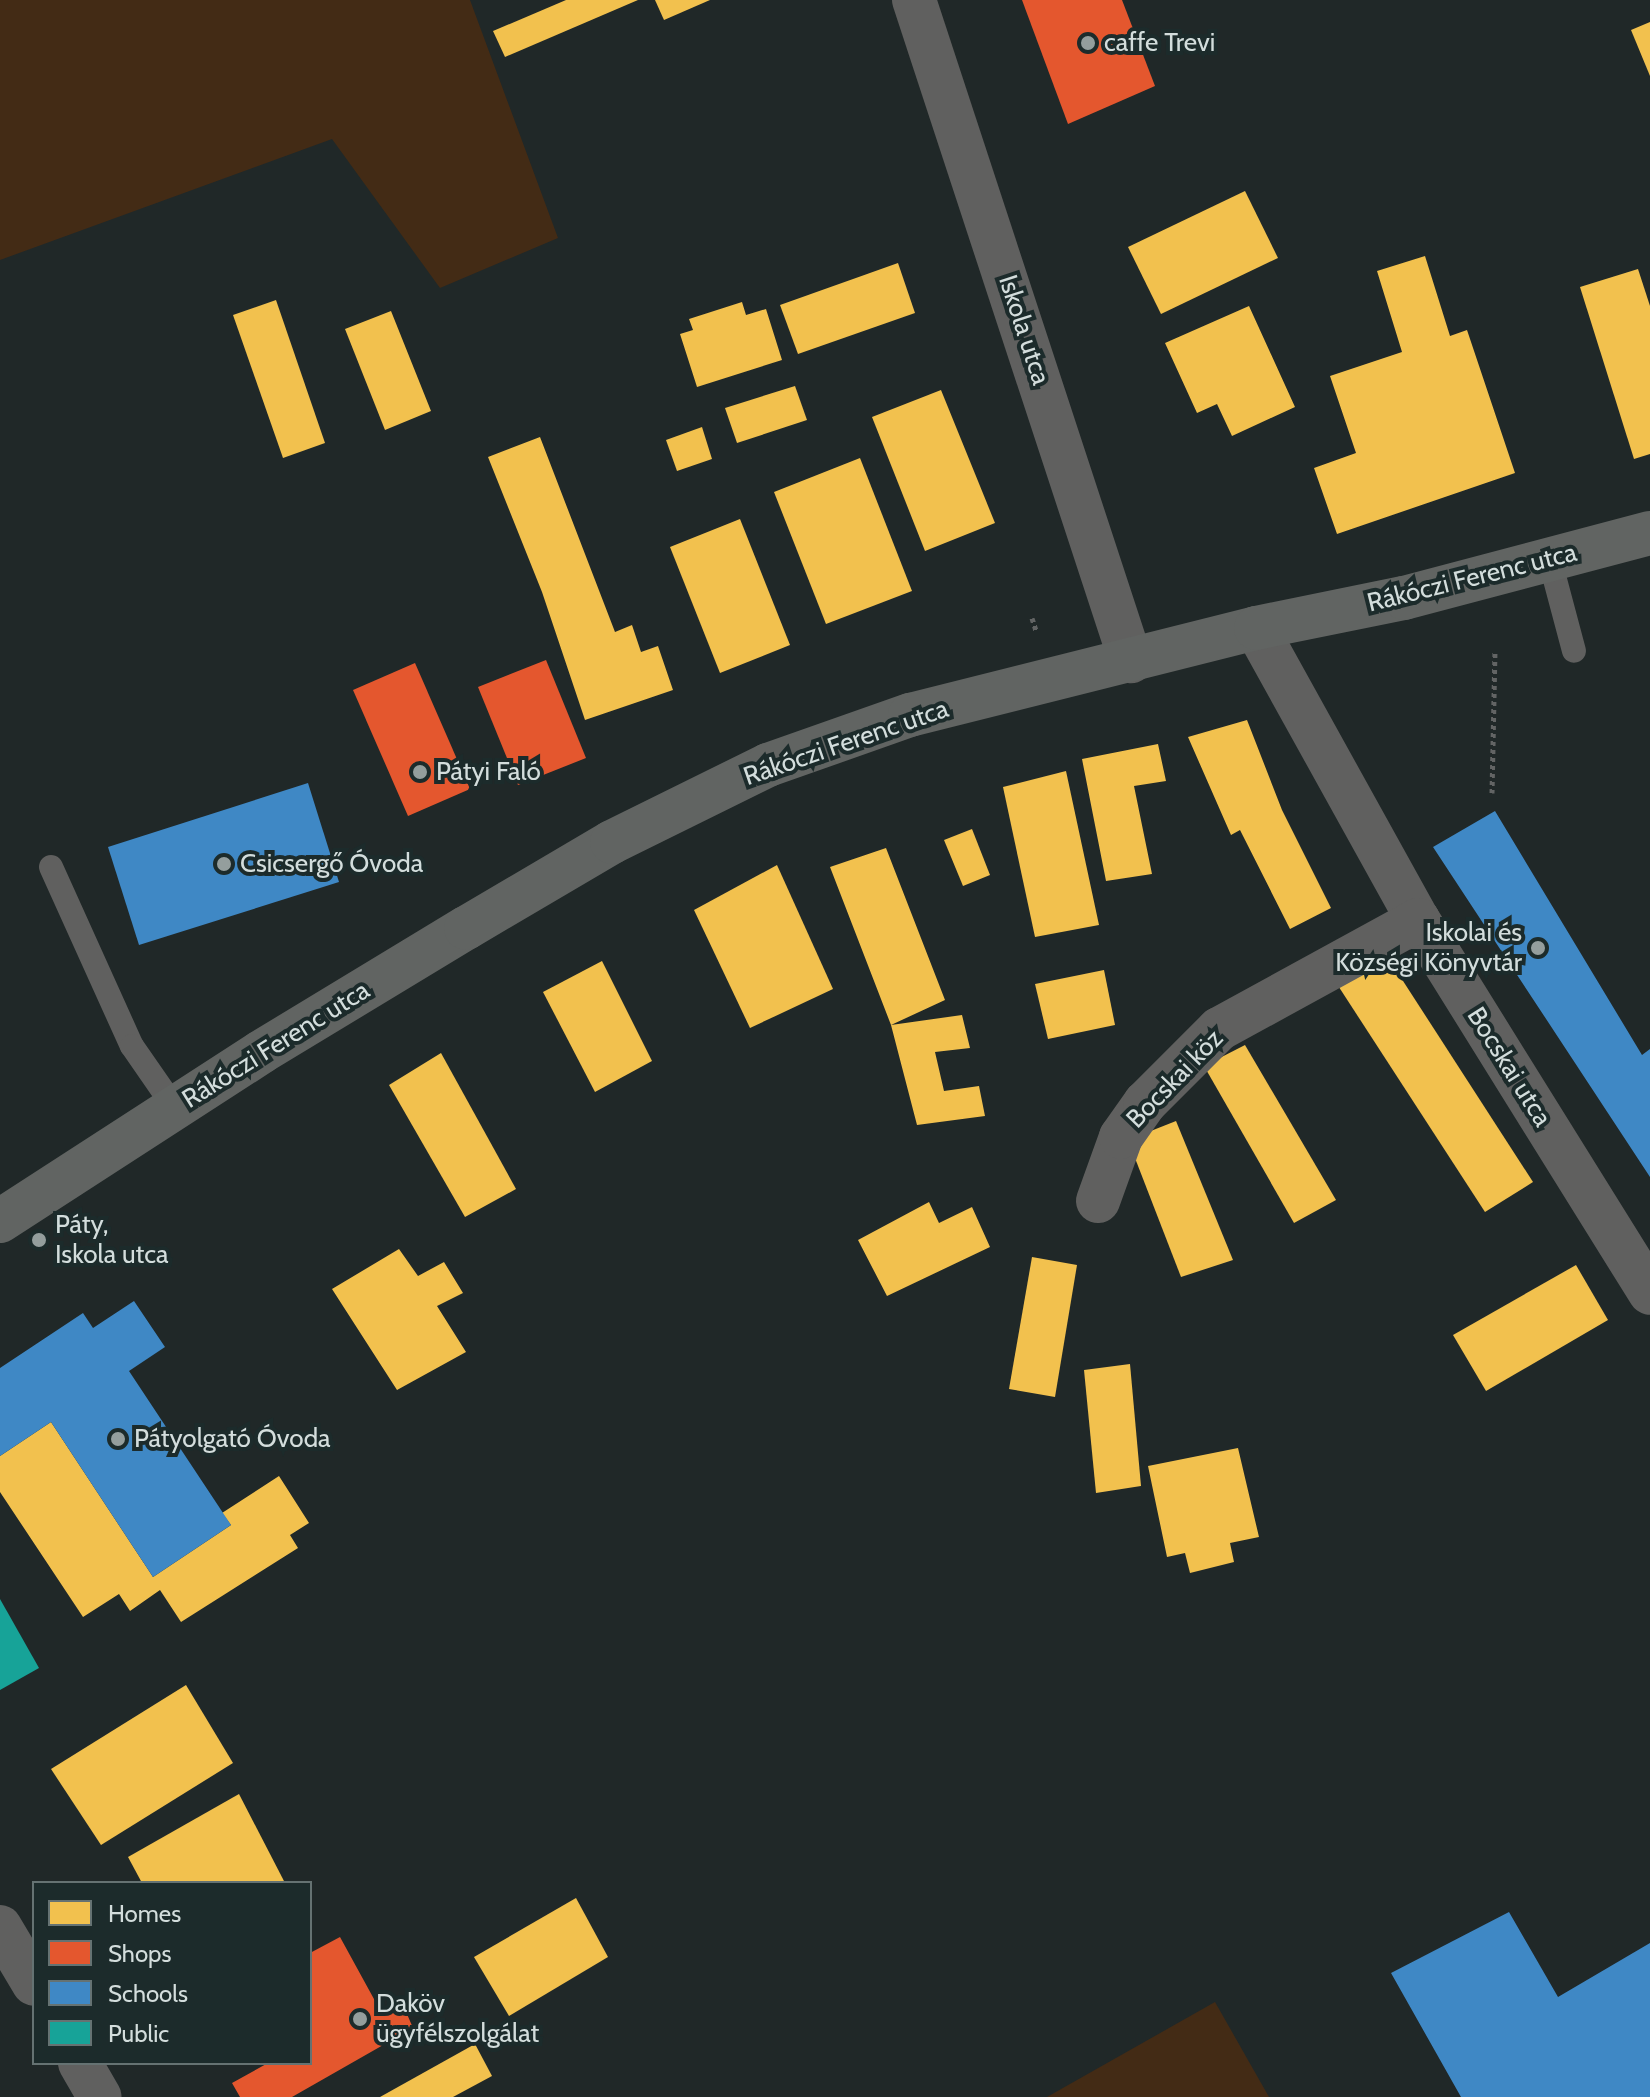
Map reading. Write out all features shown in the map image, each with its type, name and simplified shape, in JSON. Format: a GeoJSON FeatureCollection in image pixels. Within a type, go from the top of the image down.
{"type":"FeatureCollection","features":[{"type":"Feature","properties":{"kind":"main road","name":"Rákóczi Ferenc utca"},"geometry":{"type":"LineString","coordinates":[[0,1221],[175,1108],[612,842],[768,765],[910,715],[1256,628],[1404,598],[1549,557],[1650,533]]}},
{"type":"Feature","properties":{"kind":"street","name":"Iskola utca"},"geometry":{"type":"LineString","coordinates":[[914,0],[1131,661]]}},
{"type":"Feature","properties":{"kind":"street","name":"Bocskai utca"},"geometry":{"type":"LineString","coordinates":[[1256,628],[1418,920],[1650,1293]]}},
{"type":"Feature","properties":{"kind":"street","name":"Bocskai köz"},"geometry":{"type":"LineString","coordinates":[[1098,1201],[1121,1137],[1145,1103],[1219,1029],[1418,920]]}},
{"type":"Feature","properties":{"kind":"street"},"geometry":{"type":"LineString","coordinates":[[0,1927],[32,1981]]}},
{"type":"Feature","properties":{"kind":"street"},"geometry":{"type":"LineString","coordinates":[[81,2065],[100,2097]]}},
{"type":"Feature","properties":{"kind":"lane"},"geometry":{"type":"LineString","coordinates":[[1549,557],[1574,651]]}},
{"type":"Feature","properties":{"kind":"lane"},"geometry":{"type":"LineString","coordinates":[[51,867],[132,1046],[175,1108]]}},
{"type":"Feature","properties":{"kind":"path"},"geometry":{"type":"LineString","coordinates":[[1492,793],[1495,650]]}},
{"type":"Feature","properties":{"kind":"shaded area"},"geometry":{"type":"Polygon","coordinates":[[[0,0],[470,0],[558,238],[440,288],[332,139],[0,260],[0,0]]]}},
{"type":"Feature","properties":{"kind":"shaded area"},"geometry":{"type":"Polygon","coordinates":[[[1215,2002],[1269,2097],[1047,2097],[1215,2002]]]}},
{"type":"Feature","properties":{"kind":"building: Homes"},"geometry":{"type":"Polygon","coordinates":[[[566,0],[638,0],[505,57],[493,31],[566,0]]]}},
{"type":"Feature","properties":{"kind":"building: Homes"},"geometry":{"type":"Polygon","coordinates":[[[655,0],[710,0],[664,20],[655,0]]]}},
{"type":"Feature","properties":{"kind":"building: Homes"},"geometry":{"type":"Polygon","coordinates":[[[1650,22],[1650,76],[1631,30],[1650,22]]]}},
{"type":"Feature","properties":{"kind":"building: Homes"},"geometry":{"type":"Polygon","coordinates":[[[1245,191],[1278,258],[1161,314],[1128,247],[1245,191]]]}},
{"type":"Feature","properties":{"kind":"building: Homes"},"geometry":{"type":"Polygon","coordinates":[[[1425,256],[1450,336],[1467,330],[1515,473],[1337,534],[1314,468],[1356,453],[1330,376],[1402,352],[1377,271],[1425,256]]]}},
{"type":"Feature","properties":{"kind":"building: Homes"},"geometry":{"type":"Polygon","coordinates":[[[898,263],[915,313],[798,354],[780,305],[898,263]]]}},
{"type":"Feature","properties":{"kind":"building: Homes"},"geometry":{"type":"Polygon","coordinates":[[[1638,269],[1650,306],[1650,454],[1634,459],[1580,287],[1638,269]]]}},
{"type":"Feature","properties":{"kind":"building: Homes"},"geometry":{"type":"Polygon","coordinates":[[[276,300],[325,443],[283,458],[233,315],[276,300]]]}},
{"type":"Feature","properties":{"kind":"building: Homes"},"geometry":{"type":"Polygon","coordinates":[[[742,302],[746,315],[766,309],[782,360],[697,387],[680,334],[693,330],[689,319],[742,302]]]}},
{"type":"Feature","properties":{"kind":"building: Homes"},"geometry":{"type":"Polygon","coordinates":[[[1249,306],[1295,407],[1232,436],[1217,404],[1197,413],[1165,343],[1249,306]]]}},
{"type":"Feature","properties":{"kind":"building: Homes"},"geometry":{"type":"Polygon","coordinates":[[[391,311],[431,411],[385,430],[345,329],[391,311]]]}},
{"type":"Feature","properties":{"kind":"building: Homes"},"geometry":{"type":"Polygon","coordinates":[[[795,386],[807,420],[737,443],[725,408],[795,386]]]}},
{"type":"Feature","properties":{"kind":"building: Homes"},"geometry":{"type":"Polygon","coordinates":[[[941,390],[995,523],[925,551],[872,417],[941,390]]]}},
{"type":"Feature","properties":{"kind":"building: Homes"},"geometry":{"type":"Polygon","coordinates":[[[702,427],[712,459],[677,471],[666,440],[702,427]]]}},
{"type":"Feature","properties":{"kind":"building: Homes"},"geometry":{"type":"Polygon","coordinates":[[[540,437],[615,632],[632,625],[641,652],[658,646],[673,690],[585,720],[542,592],[488,457],[540,437]]]}},
{"type":"Feature","properties":{"kind":"building: Homes"},"geometry":{"type":"Polygon","coordinates":[[[860,458],[912,591],[826,624],[774,492],[860,458]]]}},
{"type":"Feature","properties":{"kind":"building: Homes"},"geometry":{"type":"Polygon","coordinates":[[[740,519],[790,645],[720,673],[670,547],[740,519]]]}},
{"type":"Feature","properties":{"kind":"building: Homes"},"geometry":{"type":"Polygon","coordinates":[[[1247,720],[1282,810],[1331,908],[1290,929],[1240,830],[1231,835],[1188,737],[1247,720]]]}},
{"type":"Feature","properties":{"kind":"building: Homes"},"geometry":{"type":"Polygon","coordinates":[[[1158,744],[1166,781],[1134,786],[1152,874],[1106,881],[1082,759],[1158,744]]]}},
{"type":"Feature","properties":{"kind":"building: Homes"},"geometry":{"type":"Polygon","coordinates":[[[1066,771],[1099,925],[1035,937],[1003,787],[1066,771]]]}},
{"type":"Feature","properties":{"kind":"building: Homes"},"geometry":{"type":"Polygon","coordinates":[[[972,829],[990,875],[963,886],[944,840],[972,829]]]}},
{"type":"Feature","properties":{"kind":"building: Homes"},"geometry":{"type":"Polygon","coordinates":[[[886,848],[945,1000],[891,1025],[830,867],[886,848]]]}},
{"type":"Feature","properties":{"kind":"building: Homes"},"geometry":{"type":"Polygon","coordinates":[[[777,865],[833,989],[750,1028],[694,910],[777,865]]]}},
{"type":"Feature","properties":{"kind":"building: Homes"},"geometry":{"type":"Polygon","coordinates":[[[1383,950],[1533,1182],[1485,1212],[1335,981],[1383,950]]]}},
{"type":"Feature","properties":{"kind":"building: Homes"},"geometry":{"type":"Polygon","coordinates":[[[602,961],[652,1061],[595,1092],[543,992],[602,961]]]}},
{"type":"Feature","properties":{"kind":"building: Homes"},"geometry":{"type":"Polygon","coordinates":[[[1104,970],[1115,1025],[1048,1039],[1035,984],[1104,970]]]}},
{"type":"Feature","properties":{"kind":"building: Homes"},"geometry":{"type":"Polygon","coordinates":[[[962,1015],[970,1048],[935,1052],[944,1091],[979,1086],[985,1116],[917,1125],[891,1025],[962,1015]]]}},
{"type":"Feature","properties":{"kind":"building: Homes"},"geometry":{"type":"Polygon","coordinates":[[[1245,1045],[1336,1200],[1294,1223],[1204,1066],[1245,1045]]]}},
{"type":"Feature","properties":{"kind":"building: Homes"},"geometry":{"type":"Polygon","coordinates":[[[441,1053],[516,1189],[465,1217],[389,1085],[441,1053]]]}},
{"type":"Feature","properties":{"kind":"building: Homes"},"geometry":{"type":"Polygon","coordinates":[[[1176,1121],[1233,1260],[1181,1277],[1128,1140],[1176,1121]]]}},
{"type":"Feature","properties":{"kind":"building: Homes"},"geometry":{"type":"Polygon","coordinates":[[[929,1202],[939,1223],[972,1207],[990,1247],[887,1296],[858,1240],[929,1202]]]}},
{"type":"Feature","properties":{"kind":"building: Homes"},"geometry":{"type":"Polygon","coordinates":[[[399,1249],[418,1276],[444,1262],[463,1293],[437,1306],[466,1352],[397,1390],[332,1289],[399,1249]]]}},
{"type":"Feature","properties":{"kind":"building: Homes"},"geometry":{"type":"Polygon","coordinates":[[[1032,1257],[1077,1265],[1055,1397],[1009,1389],[1032,1257]]]}},
{"type":"Feature","properties":{"kind":"building: Homes"},"geometry":{"type":"Polygon","coordinates":[[[1576,1265],[1608,1320],[1486,1391],[1453,1335],[1576,1265]]]}},
{"type":"Feature","properties":{"kind":"building: Homes"},"geometry":{"type":"Polygon","coordinates":[[[1130,1364],[1141,1486],[1096,1493],[1084,1370],[1130,1364]]]}},
{"type":"Feature","properties":{"kind":"building: Homes"},"geometry":{"type":"Polygon","coordinates":[[[51,1422],[153,1577],[231,1525],[222,1513],[279,1476],[309,1523],[290,1535],[298,1548],[181,1622],[160,1590],[130,1611],[119,1594],[83,1617],[0,1492],[0,1456],[51,1422]]]}},
{"type":"Feature","properties":{"kind":"building: Homes"},"geometry":{"type":"Polygon","coordinates":[[[1238,1448],[1259,1537],[1230,1543],[1234,1562],[1190,1573],[1185,1553],[1167,1557],[1148,1466],[1238,1448]]]}},
{"type":"Feature","properties":{"kind":"building: Homes"},"geometry":{"type":"Polygon","coordinates":[[[186,1685],[233,1763],[101,1845],[51,1769],[186,1685]]]}},
{"type":"Feature","properties":{"kind":"building: Homes"},"geometry":{"type":"Polygon","coordinates":[[[239,1794],[284,1881],[141,1881],[128,1857],[239,1794]]]}},
{"type":"Feature","properties":{"kind":"building: Homes"},"geometry":{"type":"Polygon","coordinates":[[[576,1898],[608,1957],[509,2016],[474,1957],[576,1898]]]}},
{"type":"Feature","properties":{"kind":"building: Homes"},"geometry":{"type":"Polygon","coordinates":[[[475,2044],[492,2076],[453,2097],[380,2097],[475,2044]]]}},
{"type":"Feature","properties":{"kind":"building: Shops","name":"caffe Trevi"},"geometry":{"type":"Polygon","coordinates":[[[1022,0],[1122,0],[1155,86],[1068,124],[1022,0]]]}},
{"type":"Feature","properties":{"kind":"building: Shops"},"geometry":{"type":"Polygon","coordinates":[[[546,660],[586,758],[518,785],[478,687],[546,660]]]}},
{"type":"Feature","properties":{"kind":"building: Shops"},"geometry":{"type":"Polygon","coordinates":[[[415,663],[470,789],[408,816],[353,690],[415,663]]]}},
{"type":"Feature","properties":{"kind":"building: Shops","name":"Daköv ügyfélszolgálat"},"geometry":{"type":"Polygon","coordinates":[[[340,1937],[380,2010],[401,2000],[413,2028],[292,2097],[240,2097],[232,2083],[264,2065],[312,2065],[312,1952],[340,1937]]]}},
{"type":"Feature","properties":{"kind":"building: Schools","name":"Csicsergő Óvoda"},"geometry":{"type":"Polygon","coordinates":[[[308,783],[339,882],[139,945],[108,847],[308,783]]]}},
{"type":"Feature","properties":{"kind":"building: Schools","name":"Iskolai és Községi Könyvtár"},"geometry":{"type":"Polygon","coordinates":[[[1495,811],[1642,1055],[1650,1049],[1650,1177],[1433,847],[1495,811]]]}},
{"type":"Feature","properties":{"kind":"building: Schools","name":"Pátyolgató Óvoda"},"geometry":{"type":"Polygon","coordinates":[[[134,1301],[165,1347],[129,1371],[231,1525],[153,1577],[51,1422],[0,1456],[0,1368],[83,1313],[93,1328],[134,1301]]]}},
{"type":"Feature","properties":{"kind":"building: Schools"},"geometry":{"type":"Polygon","coordinates":[[[1509,1912],[1558,1997],[1650,1943],[1650,2097],[1461,2097],[1391,1973],[1509,1912]]]}},
{"type":"Feature","properties":{"kind":"building: Public"},"geometry":{"type":"Polygon","coordinates":[[[0,1599],[39,1668],[0,1690],[0,1599]]]}},
{"type":"Feature","properties":{"kind":"place","name":"caffe Trevi"},"geometry":{"type":"Point","coordinates":[1088,43]}},
{"type":"Feature","properties":{"kind":"place","name":"Pátyi Faló"},"geometry":{"type":"Point","coordinates":[420,772]}},
{"type":"Feature","properties":{"kind":"place","name":"Csicsergő Óvoda"},"geometry":{"type":"Point","coordinates":[224,864]}},
{"type":"Feature","properties":{"kind":"place","name":"Iskolai és Községi Könyvtár"},"geometry":{"type":"Point","coordinates":[1538,948]}},
{"type":"Feature","properties":{"kind":"place","name":"Páty, Iskola utca"},"geometry":{"type":"Point","coordinates":[39,1240]}},
{"type":"Feature","properties":{"kind":"place","name":"Pátyolgató Óvoda"},"geometry":{"type":"Point","coordinates":[118,1439]}},
{"type":"Feature","properties":{"kind":"place","name":"Daköv ügyfélszolgálat"},"geometry":{"type":"Point","coordinates":[360,2019]}}]}
